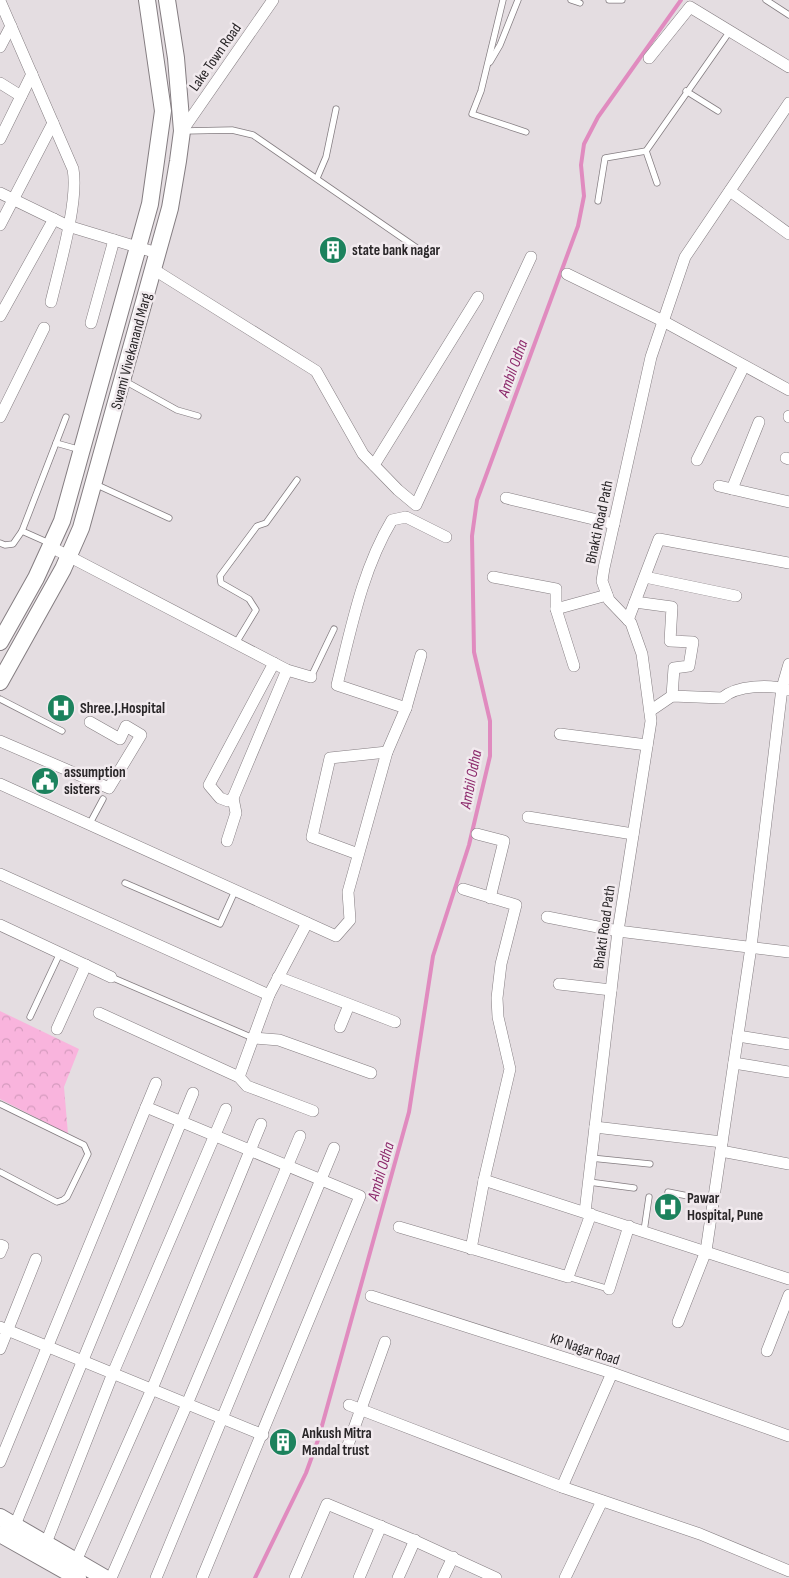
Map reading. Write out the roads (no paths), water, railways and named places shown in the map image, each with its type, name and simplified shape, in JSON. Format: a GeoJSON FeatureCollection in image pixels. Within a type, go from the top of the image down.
{"type":"FeatureCollection","features":[{"type":"Feature","properties":{"kind":"main road","name":"Swami Vivekanand Marg"},"geometry":{"type":"LineString","coordinates":[[2,633],[36,578],[62,522],[150,204],[163,111],[147,0]]}},
{"type":"Feature","properties":{"kind":"main road","name":"Swami Vivekanand Marg"},"geometry":{"type":"LineString","coordinates":[[0,682],[69,556],[81,528],[170,208],[182,131],[176,58],[167,0]]}},
{"type":"Feature","properties":{"kind":"main road"},"geometry":{"type":"LineString","coordinates":[[0,1517],[46,1543],[76,1573]]}},
{"type":"Feature","properties":{"kind":"main road"},"geometry":{"type":"LineString","coordinates":[[0,1534],[76,1573],[105,1578]]}},
{"type":"Feature","properties":{"kind":"street","name":"Lake Town Road"},"geometry":{"type":"LineString","coordinates":[[182,131],[273,0]]}},
{"type":"Feature","properties":{"kind":"street"},"geometry":{"type":"LineString","coordinates":[[0,1],[74,175],[68,226],[51,302]]}},
{"type":"Feature","properties":{"kind":"street"},"geometry":{"type":"LineString","coordinates":[[649,58],[690,7],[789,67]]}},
{"type":"Feature","properties":{"kind":"street"},"geometry":{"type":"LineString","coordinates":[[0,47],[11,26]]}},
{"type":"Feature","properties":{"kind":"street"},"geometry":{"type":"LineString","coordinates":[[0,139],[32,74]]}},
{"type":"Feature","properties":{"kind":"street"},"geometry":{"type":"LineString","coordinates":[[0,83],[21,96]]}},
{"type":"Feature","properties":{"kind":"street","name":"Bhakti Road Path"},"geometry":{"type":"LineString","coordinates":[[568,1277],[588,1213],[589,1182],[618,931],[651,721],[642,654],[628,620],[607,595],[602,581],[651,357],[685,257],[789,103]]}},
{"type":"Feature","properties":{"kind":"street"},"geometry":{"type":"LineString","coordinates":[[0,225],[53,123]]}},
{"type":"Feature","properties":{"kind":"street"},"geometry":{"type":"LineString","coordinates":[[730,191],[789,234]]}},
{"type":"Feature","properties":{"kind":"street"},"geometry":{"type":"LineString","coordinates":[[0,193],[68,226],[138,248],[316,371],[363,454],[416,505],[531,257]]}},
{"type":"Feature","properties":{"kind":"street"},"geometry":{"type":"LineString","coordinates":[[0,316],[54,219]]}},
{"type":"Feature","properties":{"kind":"street"},"geometry":{"type":"LineString","coordinates":[[91,323],[114,240]]}},
{"type":"Feature","properties":{"kind":"street"},"geometry":{"type":"LineString","coordinates":[[567,274],[663,321],[789,390]]}},
{"type":"Feature","properties":{"kind":"street"},"geometry":{"type":"LineString","coordinates":[[374,465],[478,297]]}},
{"type":"Feature","properties":{"kind":"street"},"geometry":{"type":"LineString","coordinates":[[0,417],[44,328]]}},
{"type":"Feature","properties":{"kind":"street"},"geometry":{"type":"LineString","coordinates":[[698,460],[744,366]]}},
{"type":"Feature","properties":{"kind":"street"},"geometry":{"type":"LineString","coordinates":[[732,489],[759,422]]}},
{"type":"Feature","properties":{"kind":"street"},"geometry":{"type":"LineString","coordinates":[[719,486],[789,502]]}},
{"type":"Feature","properties":{"kind":"street"},"geometry":{"type":"LineString","coordinates":[[506,498],[614,524]]}},
{"type":"Feature","properties":{"kind":"street"},"geometry":{"type":"LineString","coordinates":[[406,708],[337,686],[362,587],[384,533],[392,520],[406,518],[446,537]]}},
{"type":"Feature","properties":{"kind":"street"},"geometry":{"type":"LineString","coordinates":[[628,620],[659,539],[789,563]]}},
{"type":"Feature","properties":{"kind":"street"},"geometry":{"type":"LineString","coordinates":[[52,545],[69,556],[287,670],[311,677]]}},
{"type":"Feature","properties":{"kind":"street"},"geometry":{"type":"LineString","coordinates":[[493,577],[556,589],[556,609],[574,666]]}},
{"type":"Feature","properties":{"kind":"street"},"geometry":{"type":"LineString","coordinates":[[645,577],[736,596]]}},
{"type":"Feature","properties":{"kind":"street"},"geometry":{"type":"LineString","coordinates":[[556,609],[607,595]]}},
{"type":"Feature","properties":{"kind":"street"},"geometry":{"type":"LineString","coordinates":[[635,602],[672,607],[670,641],[693,642],[689,666],[674,668],[672,696]]}},
{"type":"Feature","properties":{"kind":"street"},"geometry":{"type":"LineString","coordinates":[[2,633],[24,639]]}},
{"type":"Feature","properties":{"kind":"street"},"geometry":{"type":"LineString","coordinates":[[0,784],[336,936],[350,920],[348,892],[358,854],[387,752],[406,708],[421,654]]}},
{"type":"Feature","properties":{"kind":"street"},"geometry":{"type":"LineString","coordinates":[[233,798],[228,801],[220,798],[210,785],[274,663]]}},
{"type":"Feature","properties":{"kind":"street"},"geometry":{"type":"LineString","coordinates":[[678,1322],[706,1251],[738,1036],[789,664]]}},
{"type":"Feature","properties":{"kind":"street"},"geometry":{"type":"LineString","coordinates":[[227,840],[236,813],[233,798],[287,670]]}},
{"type":"Feature","properties":{"kind":"street"},"geometry":{"type":"LineString","coordinates":[[650,711],[672,696],[722,698],[728,692],[745,688],[785,689]]}},
{"type":"Feature","properties":{"kind":"street"},"geometry":{"type":"LineString","coordinates":[[0,741],[109,788],[141,735],[126,726],[120,739],[90,722]]}},
{"type":"Feature","properties":{"kind":"street"},"geometry":{"type":"LineString","coordinates":[[560,734],[647,746]]}},
{"type":"Feature","properties":{"kind":"street"},"geometry":{"type":"LineString","coordinates":[[358,854],[312,838],[330,758],[387,752]]}},
{"type":"Feature","properties":{"kind":"street"},"geometry":{"type":"LineString","coordinates":[[528,817],[633,834]]}},
{"type":"Feature","properties":{"kind":"street"},"geometry":{"type":"LineString","coordinates":[[477,834],[504,841],[490,898]]}},
{"type":"Feature","properties":{"kind":"street"},"geometry":{"type":"LineString","coordinates":[[0,874],[269,995]]}},
{"type":"Feature","properties":{"kind":"street"},"geometry":{"type":"LineString","coordinates":[[463,890],[516,906],[501,964],[497,998],[498,1017],[510,1069],[484,1180],[471,1249]]}},
{"type":"Feature","properties":{"kind":"street"},"geometry":{"type":"LineString","coordinates":[[547,917],[618,931],[789,952]]}},
{"type":"Feature","properties":{"kind":"street"},"geometry":{"type":"LineString","coordinates":[[240,1077],[252,1038],[269,995],[306,923]]}},
{"type":"Feature","properties":{"kind":"street"},"geometry":{"type":"LineString","coordinates":[[0,925],[111,977]]}},
{"type":"Feature","properties":{"kind":"street"},"geometry":{"type":"LineString","coordinates":[[57,1029],[86,965]]}},
{"type":"Feature","properties":{"kind":"street"},"geometry":{"type":"LineString","coordinates":[[278,977],[395,1022]]}},
{"type":"Feature","properties":{"kind":"street"},"geometry":{"type":"LineString","coordinates":[[559,984],[611,990]]}},
{"type":"Feature","properties":{"kind":"street"},"geometry":{"type":"LineString","coordinates":[[340,1027],[349,1005]]}},
{"type":"Feature","properties":{"kind":"street"},"geometry":{"type":"LineString","coordinates":[[99,1013],[240,1077],[247,1086],[312,1111]]}},
{"type":"Feature","properties":{"kind":"street"},"geometry":{"type":"LineString","coordinates":[[738,1036],[789,1044]]}},
{"type":"Feature","properties":{"kind":"street"},"geometry":{"type":"LineString","coordinates":[[252,1038],[279,1040],[371,1073]]}},
{"type":"Feature","properties":{"kind":"street"},"geometry":{"type":"LineString","coordinates":[[734,1062],[789,1072]]}},
{"type":"Feature","properties":{"kind":"street"},"geometry":{"type":"LineString","coordinates":[[0,1462],[156,1083]]}},
{"type":"Feature","properties":{"kind":"street"},"geometry":{"type":"LineString","coordinates":[[15,1525],[193,1093]]}},
{"type":"Feature","properties":{"kind":"street"},"geometry":{"type":"LineString","coordinates":[[146,1106],[360,1196],[202,1578]]}},
{"type":"Feature","properties":{"kind":"street"},"geometry":{"type":"LineString","coordinates":[[46,1543],[113,1373],[226,1109]]}},
{"type":"Feature","properties":{"kind":"street"},"geometry":{"type":"LineString","coordinates":[[76,1573],[261,1124]]}},
{"type":"Feature","properties":{"kind":"street"},"geometry":{"type":"LineString","coordinates":[[595,1127],[721,1147],[789,1164]]}},
{"type":"Feature","properties":{"kind":"street"},"geometry":{"type":"LineString","coordinates":[[111,1578],[300,1136]]}},
{"type":"Feature","properties":{"kind":"street"},"geometry":{"type":"LineString","coordinates":[[156,1578],[334,1148]]}},
{"type":"Feature","properties":{"kind":"street"},"geometry":{"type":"LineString","coordinates":[[484,1180],[789,1279]]}},
{"type":"Feature","properties":{"kind":"street"},"geometry":{"type":"LineString","coordinates":[[609,1289],[628,1226]]}},
{"type":"Feature","properties":{"kind":"street"},"geometry":{"type":"LineString","coordinates":[[399,1227],[568,1277]]}},
{"type":"Feature","properties":{"kind":"street"},"geometry":{"type":"LineString","coordinates":[[0,1245],[3,1246],[0,1253]]}},
{"type":"Feature","properties":{"kind":"street"},"geometry":{"type":"LineString","coordinates":[[0,1349],[4,1328],[36,1259]]}},
{"type":"Feature","properties":{"kind":"street"},"geometry":{"type":"LineString","coordinates":[[767,1351],[789,1295]]}},
{"type":"Feature","properties":{"kind":"street","name":"KP Nagar Road"},"geometry":{"type":"LineString","coordinates":[[371,1296],[612,1373],[789,1436]]}},
{"type":"Feature","properties":{"kind":"street"},"geometry":{"type":"LineString","coordinates":[[4,1328],[262,1435]]}},
{"type":"Feature","properties":{"kind":"street"},"geometry":{"type":"LineString","coordinates":[[348,1445],[385,1342]]}},
{"type":"Feature","properties":{"kind":"street"},"geometry":{"type":"LineString","coordinates":[[562,1487],[612,1373]]}},
{"type":"Feature","properties":{"kind":"street"},"geometry":{"type":"LineString","coordinates":[[348,1405],[562,1487],[700,1534],[789,1571]]}},
{"type":"Feature","properties":{"kind":"street"},"geometry":{"type":"LineString","coordinates":[[565,1578],[602,1501]]}},
{"type":"Feature","properties":{"kind":"street"},"geometry":{"type":"LineString","coordinates":[[295,1578],[327,1504],[415,1540],[496,1578]]}},
{"type":"Feature","properties":{"kind":"street"},"geometry":{"type":"LineString","coordinates":[[359,1578],[381,1526]]}},
{"type":"Feature","properties":{"kind":"street"},"geometry":{"type":"LineString","coordinates":[[398,1578],[415,1540]]}},
{"type":"Feature","properties":{"kind":"street"},"geometry":{"type":"LineString","coordinates":[[444,1578],[453,1558]]}},
{"type":"Feature","properties":{"kind":"lane"},"geometry":{"type":"LineString","coordinates":[[503,0],[486,69],[472,114],[526,132]]}},
{"type":"Feature","properties":{"kind":"lane"},"geometry":{"type":"LineString","coordinates":[[486,69],[500,45],[518,0]]}},
{"type":"Feature","properties":{"kind":"lane"},"geometry":{"type":"LineString","coordinates":[[572,0],[580,3]]}},
{"type":"Feature","properties":{"kind":"lane"},"geometry":{"type":"LineString","coordinates":[[609,0],[622,0]]}},
{"type":"Feature","properties":{"kind":"lane"},"geometry":{"type":"LineString","coordinates":[[766,0],[789,15]]}},
{"type":"Feature","properties":{"kind":"lane"},"geometry":{"type":"LineString","coordinates":[[598,201],[605,158],[619,158],[646,151],[686,90],[730,31]]}},
{"type":"Feature","properties":{"kind":"lane"},"geometry":{"type":"LineString","coordinates":[[686,90],[718,110]]}},
{"type":"Feature","properties":{"kind":"lane"},"geometry":{"type":"LineString","coordinates":[[317,178],[326,157],[336,109]]}},
{"type":"Feature","properties":{"kind":"lane"},"geometry":{"type":"LineString","coordinates":[[182,131],[232,130],[253,135],[428,255]]}},
{"type":"Feature","properties":{"kind":"lane"},"geometry":{"type":"LineString","coordinates":[[646,151],[658,184]]}},
{"type":"Feature","properties":{"kind":"lane"},"geometry":{"type":"LineString","coordinates":[[123,380],[177,410],[198,416]]}},
{"type":"Feature","properties":{"kind":"lane"},"geometry":{"type":"LineString","coordinates":[[0,543],[5,545],[13,544],[22,531],[66,417]]}},
{"type":"Feature","properties":{"kind":"lane"},"geometry":{"type":"LineString","coordinates":[[56,443],[83,450]]}},
{"type":"Feature","properties":{"kind":"lane"},"geometry":{"type":"LineString","coordinates":[[236,643],[256,610],[249,599],[221,583],[220,576],[257,526],[266,523],[297,480]]}},
{"type":"Feature","properties":{"kind":"lane"},"geometry":{"type":"LineString","coordinates":[[94,484],[169,518]]}},
{"type":"Feature","properties":{"kind":"lane"},"geometry":{"type":"LineString","coordinates":[[22,531],[52,545]]}},
{"type":"Feature","properties":{"kind":"lane"},"geometry":{"type":"LineString","coordinates":[[311,677],[334,630]]}},
{"type":"Feature","properties":{"kind":"lane"},"geometry":{"type":"LineString","coordinates":[[0,699],[62,731]]}},
{"type":"Feature","properties":{"kind":"lane"},"geometry":{"type":"LineString","coordinates":[[89,825],[103,799]]}},
{"type":"Feature","properties":{"kind":"lane"},"geometry":{"type":"LineString","coordinates":[[125,883],[220,924],[235,891]]}},
{"type":"Feature","properties":{"kind":"lane"},"geometry":{"type":"LineString","coordinates":[[30,1017],[60,953]]}},
{"type":"Feature","properties":{"kind":"lane"},"geometry":{"type":"LineString","coordinates":[[111,977],[252,1038]]}},
{"type":"Feature","properties":{"kind":"lane"},"geometry":{"type":"LineString","coordinates":[[0,1104],[84,1145],[88,1154],[66,1197],[57,1202],[0,1172]]}},
{"type":"Feature","properties":{"kind":"lane"},"geometry":{"type":"LineString","coordinates":[[592,1158],[650,1164]]}},
{"type":"Feature","properties":{"kind":"lane"},"geometry":{"type":"LineString","coordinates":[[589,1182],[634,1188]]}},
{"type":"Feature","properties":{"kind":"lane"},"geometry":{"type":"LineString","coordinates":[[668,1192],[713,1201]]}},
{"type":"Feature","properties":{"kind":"lane"},"geometry":{"type":"LineString","coordinates":[[644,1231],[648,1197]]}},
{"type":"Feature","properties":{"kind":"lane"},"geometry":{"type":"LineString","coordinates":[[568,1277],[609,1289]]}},
{"type":"Feature","properties":{"kind":"waterway","name":"Ambil Odha"},"geometry":{"type":"LineString","coordinates":[[255,1578],[306,1473],[318,1440],[409,1112],[433,956],[469,845],[490,756],[490,721],[474,652],[472,536],[477,500],[578,226],[584,196],[581,165],[584,144],[598,117],[681,0]]}},
{"type":"Feature","properties":{"kind":"place","name":"state bank nagar"},"geometry":{"type":"Point","coordinates":[333,250]}},
{"type":"Feature","properties":{"kind":"place","name":"Shree.J.Hospital"},"geometry":{"type":"Point","coordinates":[61,708]}},
{"type":"Feature","properties":{"kind":"place","name":"assumption sisters"},"geometry":{"type":"Point","coordinates":[45,781]}},
{"type":"Feature","properties":{"kind":"place","name":"Pawar Hospital, Pune"},"geometry":{"type":"Point","coordinates":[668,1207]}},
{"type":"Feature","properties":{"kind":"place","name":"Ankush Mitra Mandal trust"},"geometry":{"type":"Point","coordinates":[283,1442]}}]}
